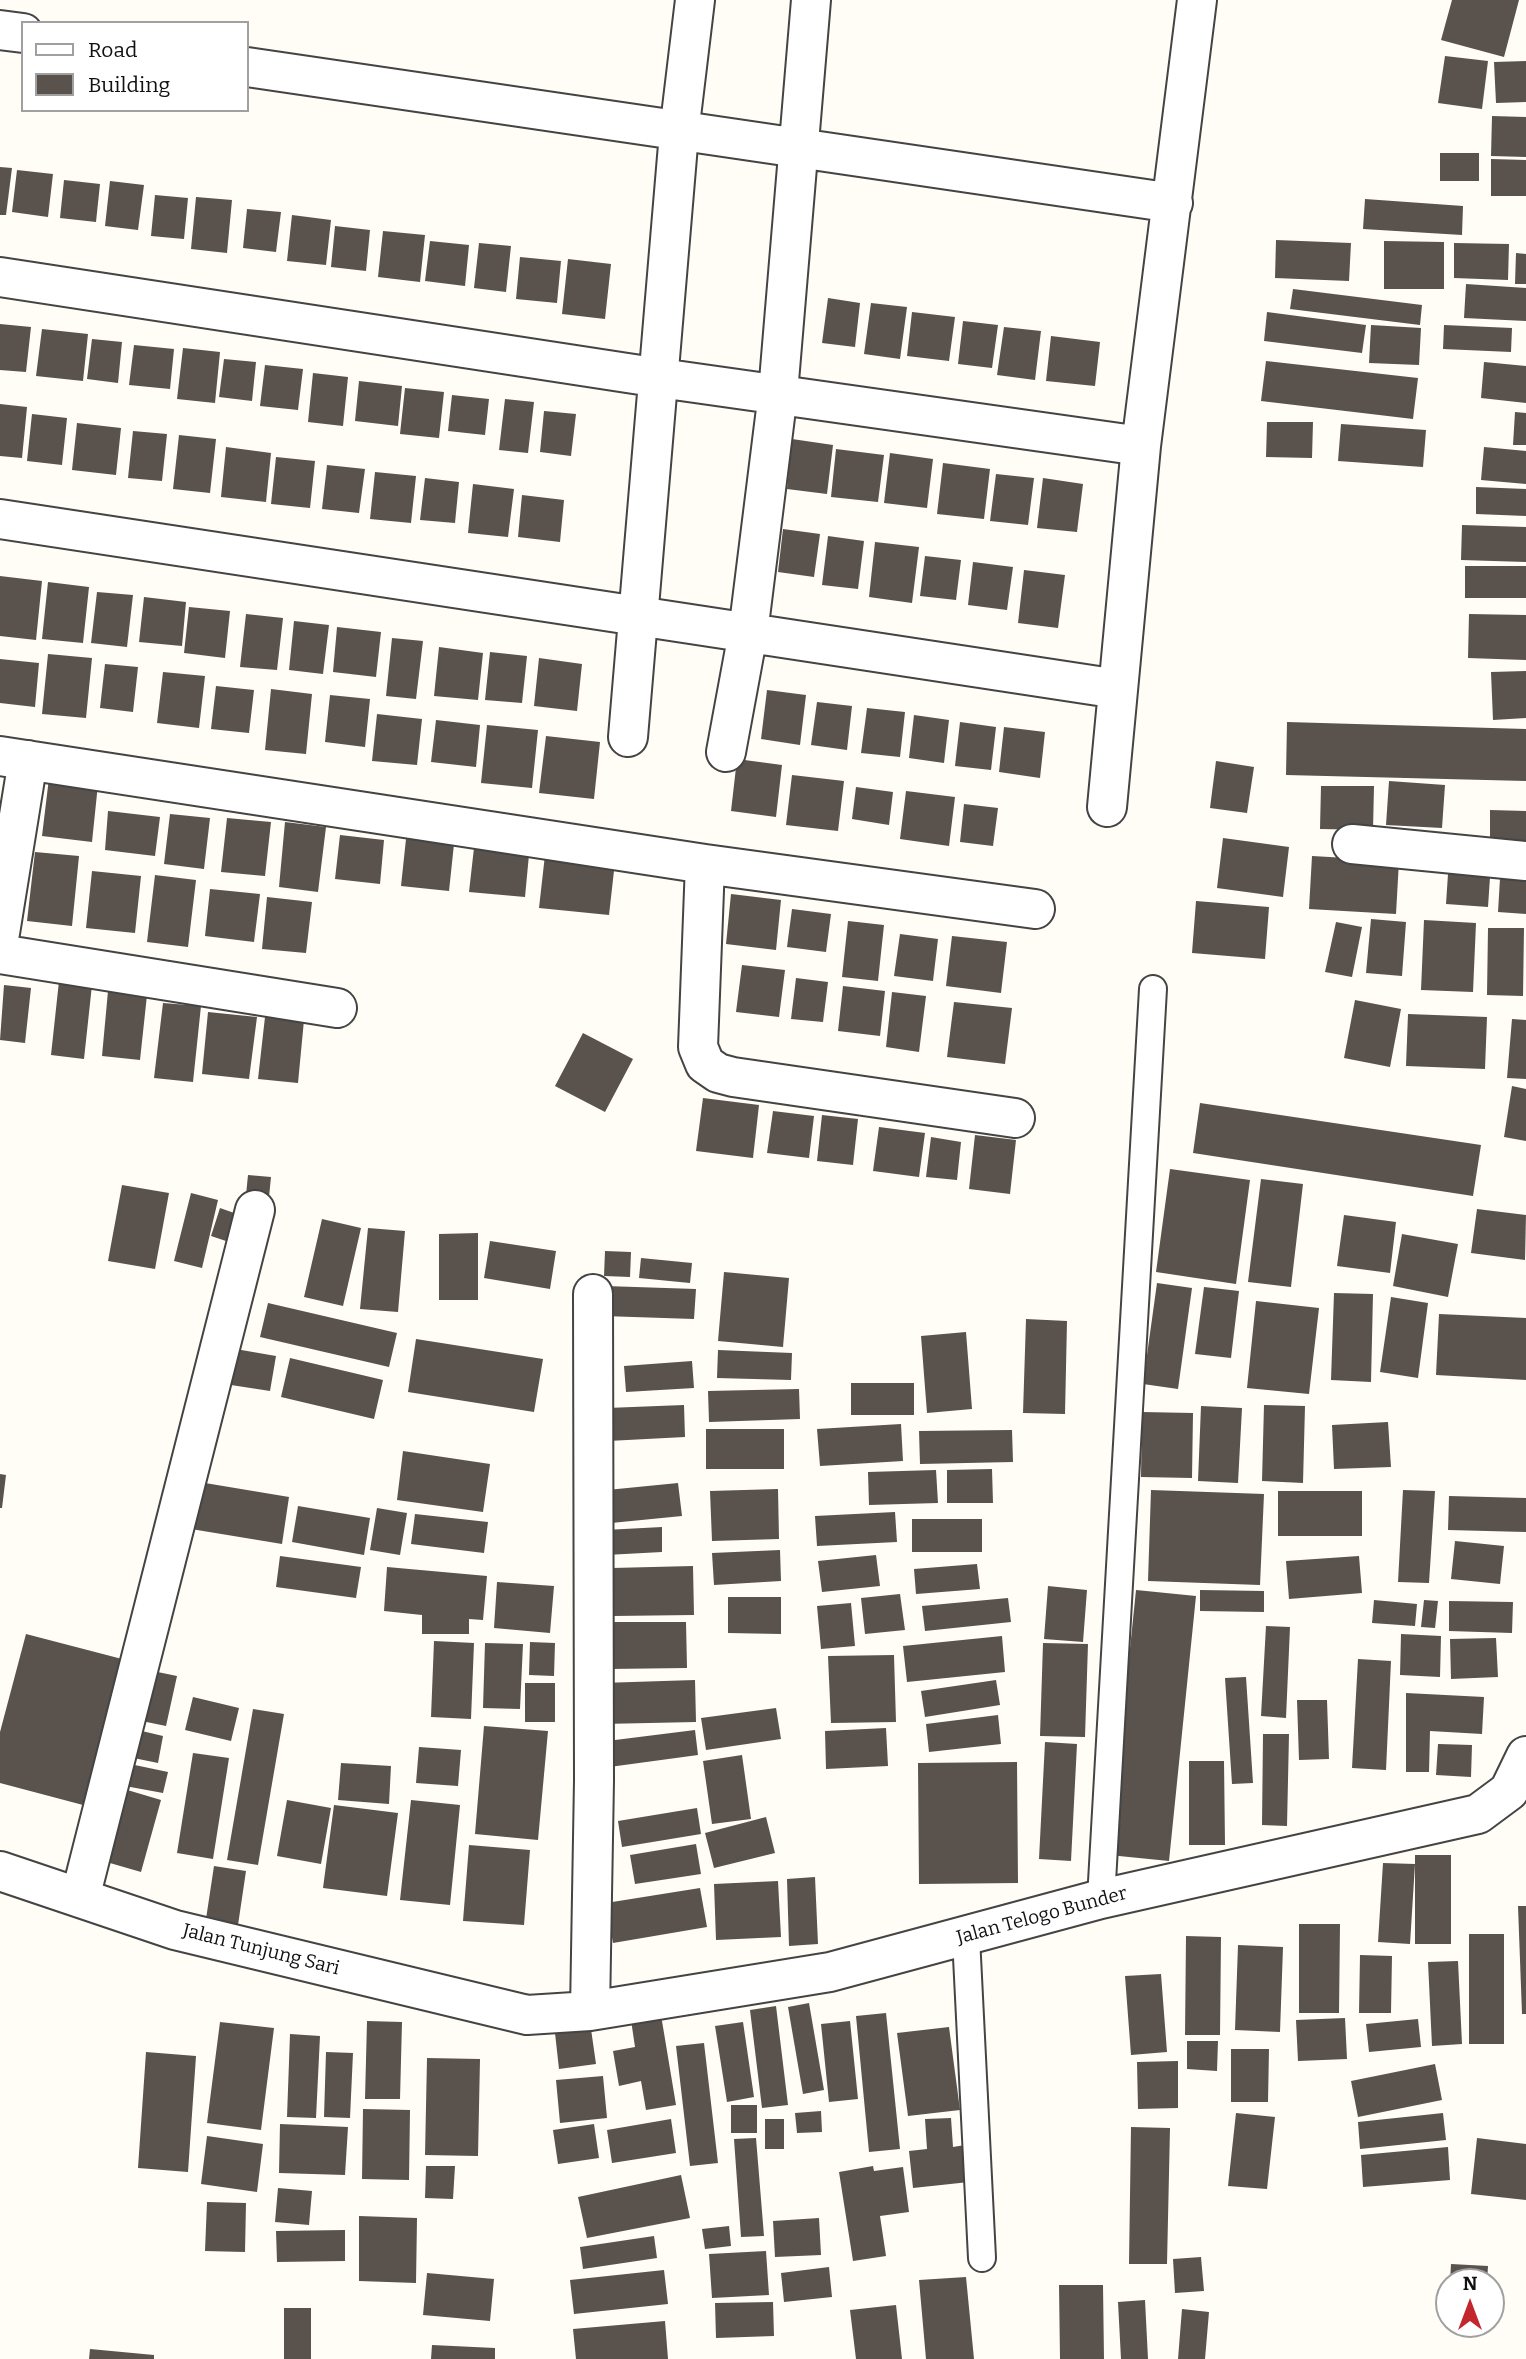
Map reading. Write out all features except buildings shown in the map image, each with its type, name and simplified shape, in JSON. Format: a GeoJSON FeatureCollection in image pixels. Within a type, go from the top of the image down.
{"type":"FeatureCollection","features":[{"type":"Feature","properties":{"kind":"street"},"geometry":{"type":"LineString","coordinates":[[628,737],[679,133],[695,0]]}},
{"type":"Feature","properties":{"kind":"street"},"geometry":{"type":"LineString","coordinates":[[726,752],[748,633],[778,393],[796,150],[811,0]]}},
{"type":"Feature","properties":{"kind":"street"},"geometry":{"type":"LineString","coordinates":[[1107,807],[1141,446],[1197,0]]}},
{"type":"Feature","properties":{"kind":"street"},"geometry":{"type":"LineString","coordinates":[[0,30],[21,33]]}},
{"type":"Feature","properties":{"kind":"street"},"geometry":{"type":"LineString","coordinates":[[248,67],[679,133],[1173,203]]}},
{"type":"Feature","properties":{"kind":"street"},"geometry":{"type":"LineString","coordinates":[[0,277],[660,378],[1141,446]]}},
{"type":"Feature","properties":{"kind":"street"},"geometry":{"type":"LineString","coordinates":[[0,519],[1118,689]]}},
{"type":"Feature","properties":{"kind":"street"},"geometry":{"type":"LineString","coordinates":[[0,933],[14,758],[705,864],[1035,909]]}},
{"type":"Feature","properties":{"kind":"street"},"geometry":{"type":"LineString","coordinates":[[1352,845],[1526,861]]}},
{"type":"Feature","properties":{"kind":"street"},"geometry":{"type":"LineString","coordinates":[[705,864],[698,1047],[705,1064],[718,1073],[733,1077],[1015,1118]]}},
{"type":"Feature","properties":{"kind":"street"},"geometry":{"type":"LineString","coordinates":[[0,954],[337,1009]]}},
{"type":"Feature","properties":{"kind":"street"},"geometry":{"type":"LineString","coordinates":[[80,1898],[255,1210]]}},
{"type":"Feature","properties":{"kind":"street"},"geometry":{"type":"LineString","coordinates":[[590,2011],[594,1780],[593,1294]]}},
{"type":"Feature","properties":{"kind":"street","name":"Jalan Telogo Bunder"},"geometry":{"type":"LineString","coordinates":[[527,2015],[590,2011],[830,1972],[1101,1899],[1478,1814],[1509,1791],[1526,1756]]}},
{"type":"Feature","properties":{"kind":"street","name":"Jalan Tunjung Sari"},"geometry":{"type":"LineString","coordinates":[[0,1871],[175,1930],[527,2015]]}},
{"type":"Feature","properties":{"kind":"lane"},"geometry":{"type":"LineString","coordinates":[[1101,1899],[1147,1135],[1153,989]]}},
{"type":"Feature","properties":{"kind":"lane"},"geometry":{"type":"LineString","coordinates":[[966,1937],[982,2258]]}}]}
